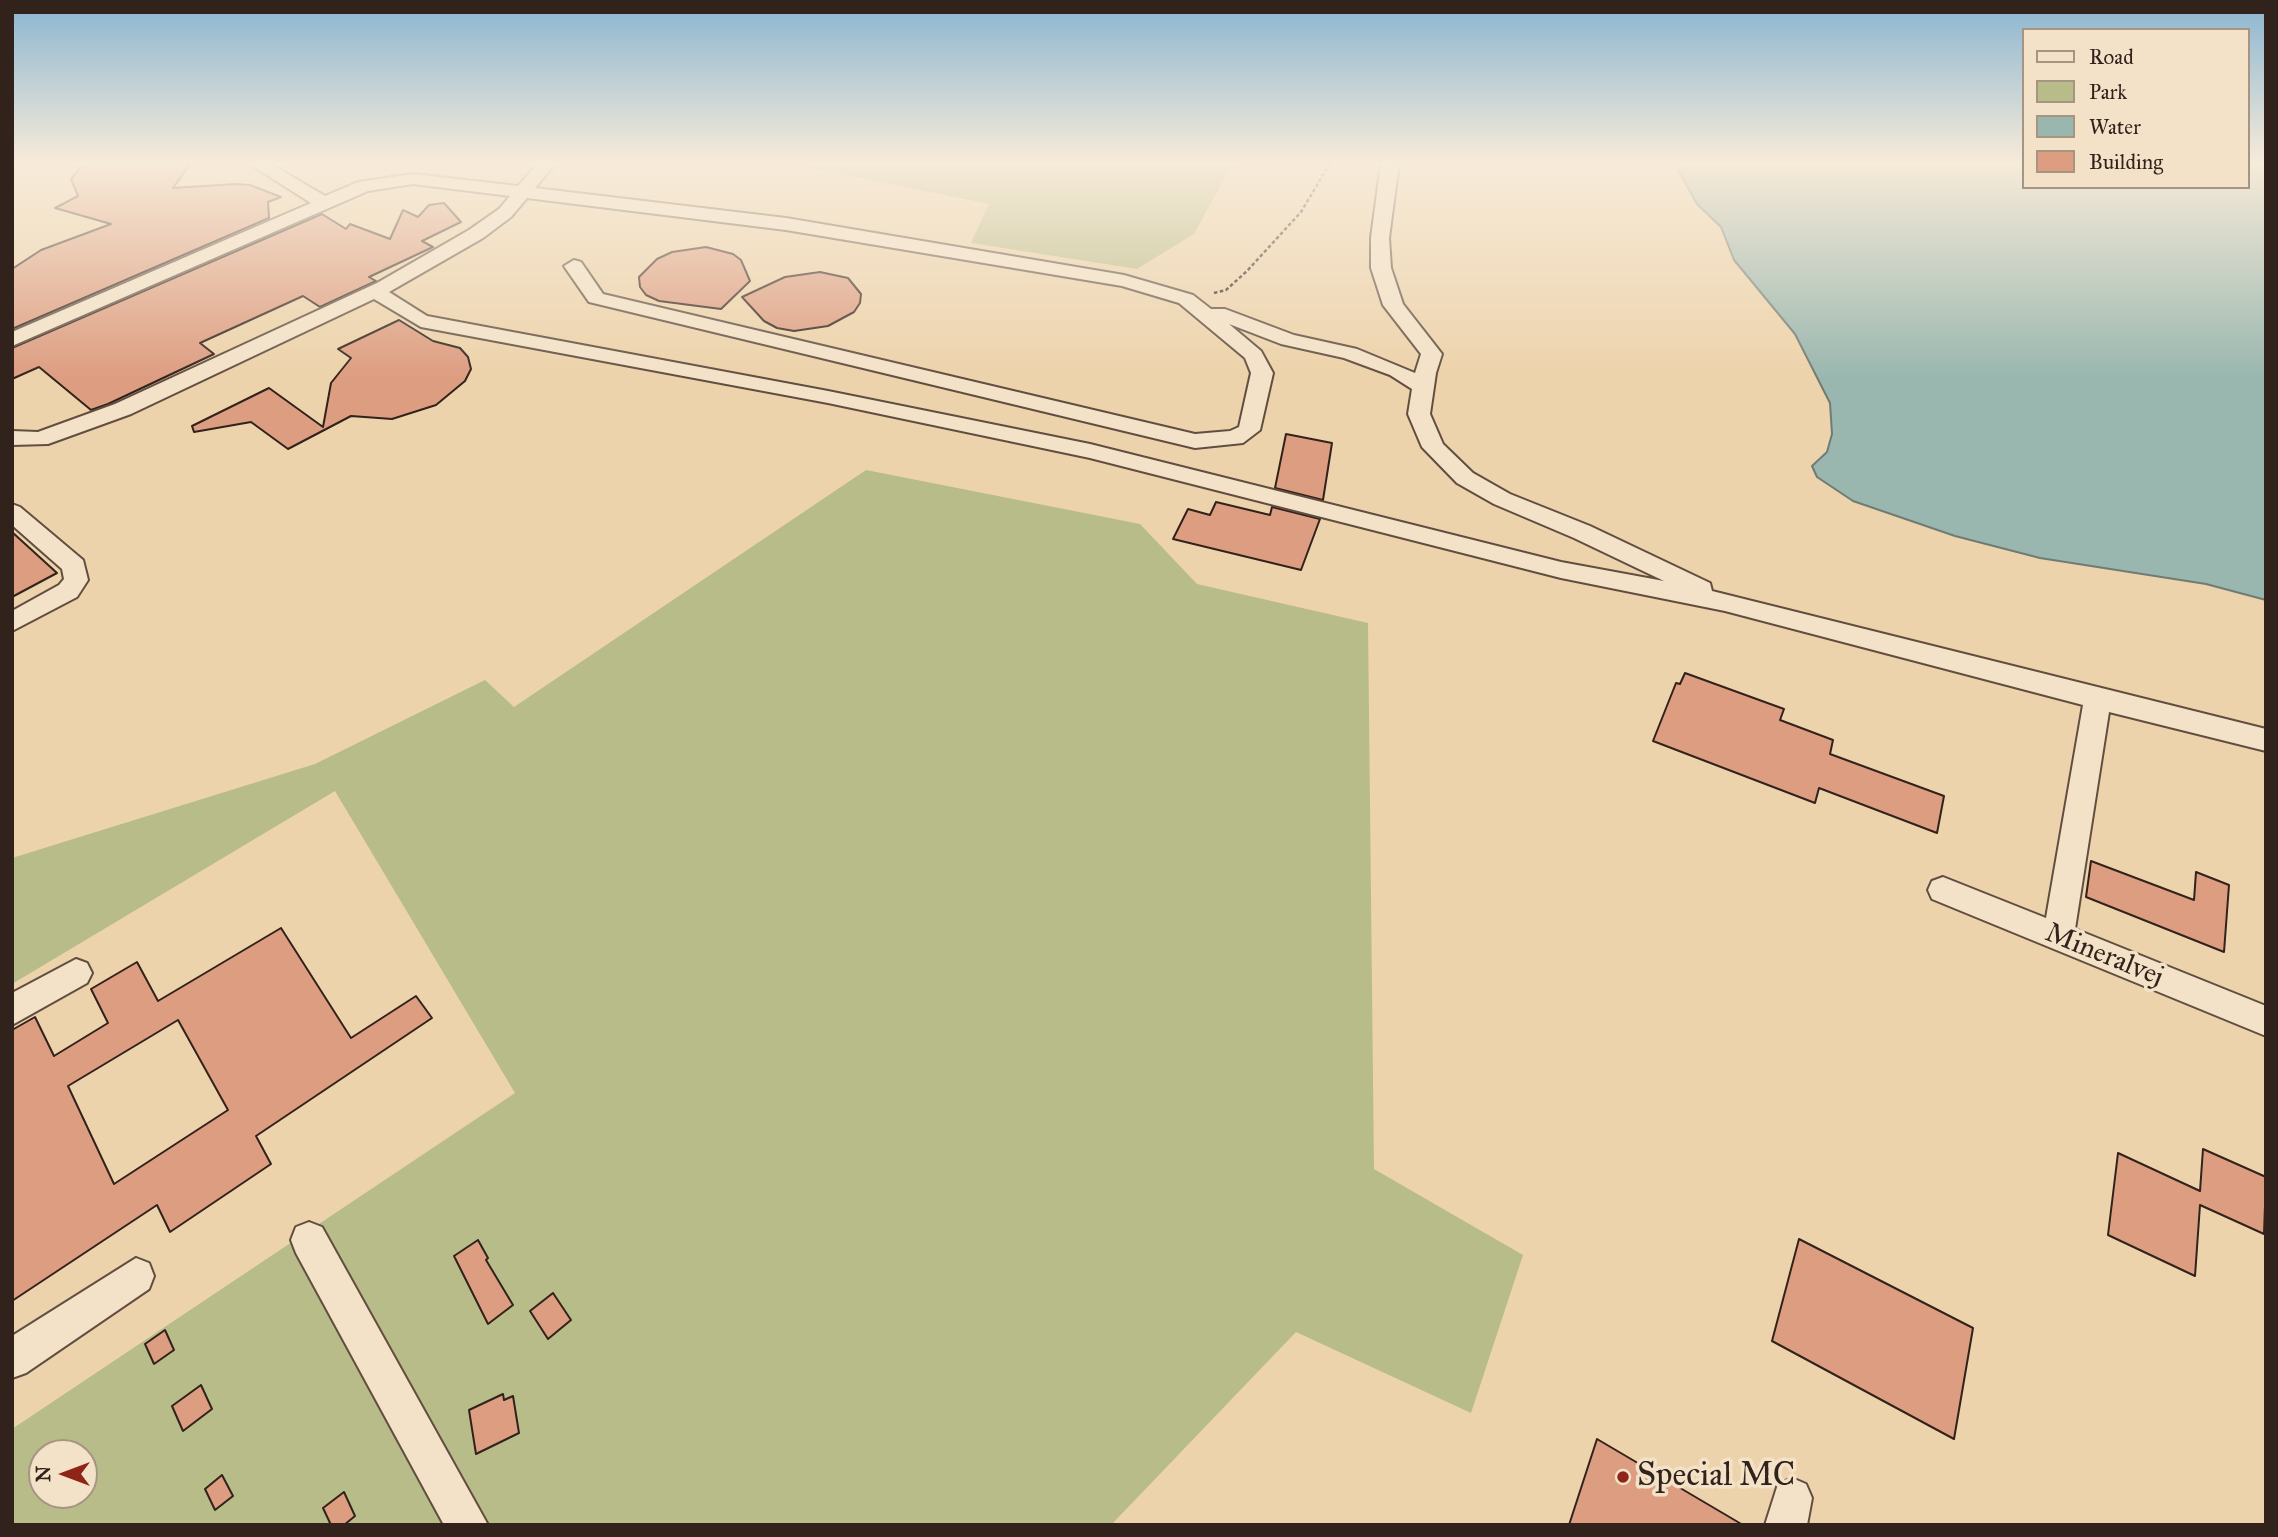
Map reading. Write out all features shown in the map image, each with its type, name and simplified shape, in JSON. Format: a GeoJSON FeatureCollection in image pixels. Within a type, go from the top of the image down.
{"type":"FeatureCollection","features":[{"type":"Feature","properties":{"kind":"street"},"geometry":{"type":"LineString","coordinates":[[12,340],[252,235]]}},
{"type":"Feature","properties":{"kind":"street"},"geometry":{"type":"LineString","coordinates":[[12,438],[40,439],[123,409],[374,291],[475,235]]}},
{"type":"Feature","properties":{"kind":"street"},"geometry":{"type":"LineString","coordinates":[[845,235],[1124,281],[1186,299],[1288,340],[1350,353],[1397,371],[1422,386]]}},
{"type":"Feature","properties":{"kind":"street"},"geometry":{"type":"LineString","coordinates":[[1380,235],[1381,268],[1393,305],[1432,354],[1422,386],[1419,414],[1433,447],[1465,478],[1502,499],[1684,579],[1725,602]]}},
{"type":"Feature","properties":{"kind":"street"},"geometry":{"type":"LineString","coordinates":[[574,266],[596,298],[1195,441],[1236,438],[1249,430],[1262,373],[1254,355],[1186,299]]}},
{"type":"Feature","properties":{"kind":"street"},"geometry":{"type":"LineString","coordinates":[[374,291],[421,321],[828,397],[1090,451],[1561,570],[1725,602],[2266,740]]}},
{"type":"Feature","properties":{"kind":"street"},"geometry":{"type":"LineString","coordinates":[[12,512],[74,566],[76,580],[68,591],[12,622]]}},
{"type":"Feature","properties":{"kind":"street"},"geometry":{"type":"LineString","coordinates":[[2058,937],[2098,699]]}},
{"type":"Feature","properties":{"kind":"street","name":"Mineralvej"},"geometry":{"type":"LineString","coordinates":[[1944,890],[2266,1021]]}},
{"type":"Feature","properties":{"kind":"street"},"geometry":{"type":"LineString","coordinates":[[12,1010],[76,973]]}},
{"type":"Feature","properties":{"kind":"street"},"geometry":{"type":"LineString","coordinates":[[309,1240],[467,1525]]}},
{"type":"Feature","properties":{"kind":"street"},"geometry":{"type":"LineString","coordinates":[[12,1359],[136,1276]]}},
{"type":"Feature","properties":{"kind":"path"},"geometry":{"type":"LineString","coordinates":[[1186,299],[1226,290],[1280,235]]}},
{"type":"Feature","properties":{"kind":"green space"},"geometry":{"type":"Polygon","coordinates":[[[975,235],[1193,235],[1137,269],[971,243],[975,235]]]}},
{"type":"Feature","properties":{"kind":"green space"},"geometry":{"type":"Polygon","coordinates":[[[866,470],[1140,524],[1197,584],[1368,623],[1374,1169],[1523,1255],[1471,1413],[1296,1332],[1111,1525],[12,1525],[12,1429],[515,1093],[335,791],[12,984],[12,858],[315,764],[485,680],[514,707],[866,470]]]}},
{"type":"Feature","properties":{"kind":"water"},"geometry":{"type":"Polygon","coordinates":[[[1724,235],[2266,235],[2266,600],[2206,584],[2040,558],[1955,536],[1853,501],[1817,477],[1812,466],[1827,452],[1832,434],[1830,403],[1795,334],[1734,260],[1724,235]]]}},
{"type":"Feature","properties":{"kind":"building"},"geometry":{"type":"Polygon","coordinates":[[[82,235],[230,235],[12,329],[12,269],[41,250],[82,235]]]}},
{"type":"Feature","properties":{"kind":"building"},"geometry":{"type":"Polygon","coordinates":[[[274,235],[379,235],[390,239],[392,235],[435,235],[422,241],[433,247],[369,277],[376,281],[320,307],[303,296],[200,343],[214,354],[108,404],[91,410],[39,367],[12,379],[12,348],[274,235]]]}},
{"type":"Feature","properties":{"kind":"building"},"geometry":{"type":"Polygon","coordinates":[[[706,247],[733,254],[741,260],[750,281],[721,309],[659,301],[646,295],[640,287],[639,277],[657,259],[672,252],[706,247]]]}},
{"type":"Feature","properties":{"kind":"building"},"geometry":{"type":"Polygon","coordinates":[[[820,272],[848,278],[861,294],[860,303],[854,312],[828,326],[794,331],[777,328],[764,321],[742,297],[785,277],[820,272]]]}},
{"type":"Feature","properties":{"kind":"building"},"geometry":{"type":"Polygon","coordinates":[[[399,320],[433,341],[460,348],[468,357],[471,369],[465,381],[436,405],[392,419],[351,416],[288,449],[251,422],[194,432],[192,426],[269,388],[323,427],[331,383],[351,358],[338,349],[399,320]]]}},
{"type":"Feature","properties":{"kind":"building"},"geometry":{"type":"Polygon","coordinates":[[[1286,434],[1332,443],[1323,500],[1275,488],[1286,434]]]}},
{"type":"Feature","properties":{"kind":"building"},"geometry":{"type":"Polygon","coordinates":[[[1216,502],[1270,515],[1272,507],[1320,519],[1301,570],[1173,539],[1188,509],[1210,515],[1216,502]]]}},
{"type":"Feature","properties":{"kind":"building"},"geometry":{"type":"Polygon","coordinates":[[[12,532],[57,573],[12,597],[12,532]]]}},
{"type":"Feature","properties":{"kind":"building"},"geometry":{"type":"Polygon","coordinates":[[[1685,673],[1784,709],[1780,720],[1833,740],[1830,754],[1944,796],[1937,833],[1819,788],[1815,803],[1653,741],[1676,683],[1680,684],[1685,673]]]}},
{"type":"Feature","properties":{"kind":"building"},"geometry":{"type":"Polygon","coordinates":[[[2091,861],[2194,900],[2196,872],[2229,885],[2224,952],[2086,897],[2091,861]]]}},
{"type":"Feature","properties":{"kind":"building"},"geometry":{"type":"Polygon","coordinates":[[[281,928],[351,1038],[416,996],[432,1018],[256,1136],[271,1164],[170,1232],[157,1205],[12,1301],[12,1030],[35,1017],[54,1056],[108,1023],[91,989],[137,962],[158,1001],[281,928]],[[178,1020],[68,1086],[114,1184],[228,1110],[178,1020]]]}},
{"type":"Feature","properties":{"kind":"building"},"geometry":{"type":"Polygon","coordinates":[[[2203,1149],[2266,1177],[2264,1234],[2200,1205],[2195,1276],[2108,1235],[2118,1153],[2200,1191],[2203,1149]]]}},
{"type":"Feature","properties":{"kind":"building"},"geometry":{"type":"Polygon","coordinates":[[[1799,1239],[1973,1328],[1954,1439],[1772,1341],[1799,1239]]]}},
{"type":"Feature","properties":{"kind":"building"},"geometry":{"type":"Polygon","coordinates":[[[478,1240],[488,1258],[486,1260],[513,1305],[488,1324],[454,1256],[478,1240]]]}},
{"type":"Feature","properties":{"kind":"building"},"geometry":{"type":"Polygon","coordinates":[[[553,1293],[571,1320],[548,1339],[530,1311],[553,1293]]]}},
{"type":"Feature","properties":{"kind":"building"},"geometry":{"type":"Polygon","coordinates":[[[165,1330],[174,1350],[154,1364],[145,1344],[165,1330]]]}},
{"type":"Feature","properties":{"kind":"building"},"geometry":{"type":"Polygon","coordinates":[[[201,1385],[212,1409],[183,1431],[172,1406],[201,1385]]]}},
{"type":"Feature","properties":{"kind":"building"},"geometry":{"type":"Polygon","coordinates":[[[503,1394],[504,1400],[513,1396],[519,1433],[476,1454],[469,1410],[503,1394]]]}},
{"type":"Feature","properties":{"kind":"building","name":"Special MC"},"geometry":{"type":"Polygon","coordinates":[[[1597,1439],[1743,1525],[1569,1525],[1597,1439]]]}},
{"type":"Feature","properties":{"kind":"building"},"geometry":{"type":"Polygon","coordinates":[[[222,1475],[233,1496],[215,1510],[205,1489],[222,1475]]]}},
{"type":"Feature","properties":{"kind":"building"},"geometry":{"type":"Polygon","coordinates":[[[344,1492],[355,1516],[344,1525],[331,1525],[323,1508],[344,1492]]]}},
{"type":"Feature","properties":{"kind":"place","name":"Special MC"},"geometry":{"type":"Point","coordinates":[1623,1477]}}]}
